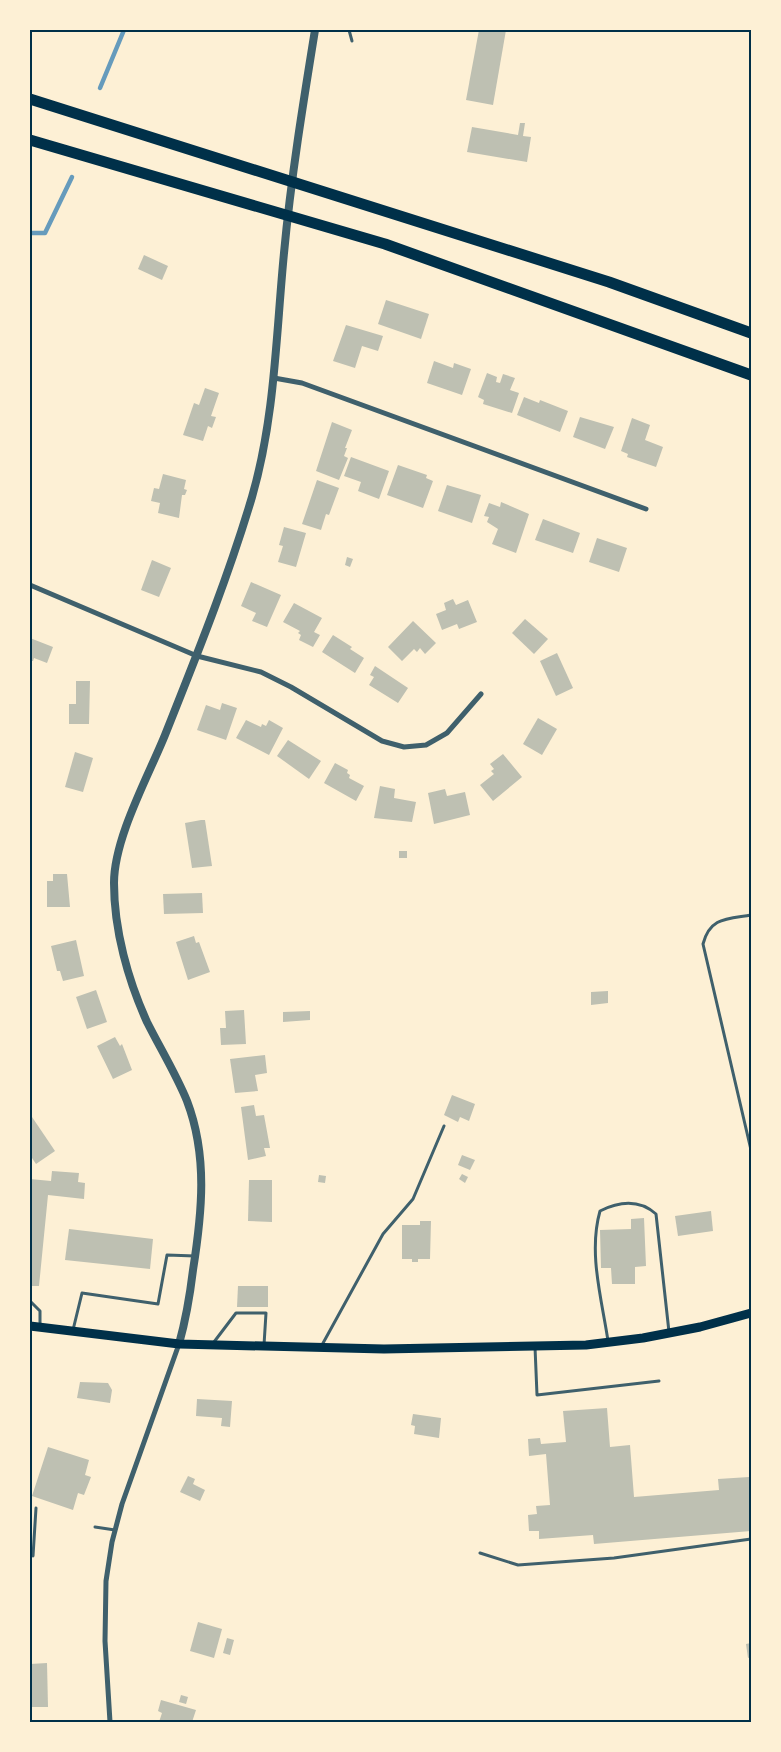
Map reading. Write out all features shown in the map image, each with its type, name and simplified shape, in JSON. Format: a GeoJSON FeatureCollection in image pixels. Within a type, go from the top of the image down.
{"type":"FeatureCollection","features":[{"type":"Feature","properties":{"kind":"highway"},"geometry":{"type":"LineString","coordinates":[[30,99],[599,279],[751,333]]}},
{"type":"Feature","properties":{"kind":"highway"},"geometry":{"type":"LineString","coordinates":[[30,140],[385,244],[751,375]]}},
{"type":"Feature","properties":{"kind":"main road"},"geometry":{"type":"LineString","coordinates":[[35,1327],[179,1344],[384,1350],[608,1342],[670,1333],[751,1312]]}},
{"type":"Feature","properties":{"kind":"street"},"geometry":{"type":"LineString","coordinates":[[110,1722],[105,1640],[106,1581],[122,1504],[186,1321],[202,1211],[201,1156],[187,1102],[146,1020],[130,980],[119,932],[114,883],[117,860],[123,838],[196,656],[252,497],[266,438],[274,378],[294,159],[315,30]]}},
{"type":"Feature","properties":{"kind":"street"},"geometry":{"type":"LineString","coordinates":[[274,378],[302,383],[646,509]]}},
{"type":"Feature","properties":{"kind":"street"},"geometry":{"type":"LineString","coordinates":[[30,585],[196,656],[261,672],[291,687],[382,741],[404,747],[426,744],[447,733],[481,694]]}},
{"type":"Feature","properties":{"kind":"lane"},"geometry":{"type":"LineString","coordinates":[[349,30],[352,40]]}},
{"type":"Feature","properties":{"kind":"lane"},"geometry":{"type":"LineString","coordinates":[[751,915],[719,920],[707,930],[703,944],[750,1138],[751,1150]]}},
{"type":"Feature","properties":{"kind":"lane"},"geometry":{"type":"LineString","coordinates":[[320,1348],[383,1234],[413,1199],[444,1126]]}},
{"type":"Feature","properties":{"kind":"lane"},"geometry":{"type":"LineString","coordinates":[[608,1342],[600,1292],[596,1224],[600,1212],[611,1205],[627,1202],[643,1206],[656,1214],[670,1333]]}},
{"type":"Feature","properties":{"kind":"lane"},"geometry":{"type":"LineString","coordinates":[[73,1331],[82,1293],[158,1304],[167,1255],[195,1256]]}},
{"type":"Feature","properties":{"kind":"lane"},"geometry":{"type":"LineString","coordinates":[[30,1301],[40,1311],[35,1327]]}},
{"type":"Feature","properties":{"kind":"lane"},"geometry":{"type":"LineString","coordinates":[[213,1345],[236,1312],[266,1313],[264,1346]]}},
{"type":"Feature","properties":{"kind":"lane"},"geometry":{"type":"LineString","coordinates":[[535,1346],[537,1395],[659,1380]]}},
{"type":"Feature","properties":{"kind":"lane"},"geometry":{"type":"LineString","coordinates":[[32,1556],[36,1508]]}},
{"type":"Feature","properties":{"kind":"lane"},"geometry":{"type":"LineString","coordinates":[[96,1527],[116,1530]]}},
{"type":"Feature","properties":{"kind":"lane"},"geometry":{"type":"LineString","coordinates":[[480,1553],[518,1565],[614,1558],[751,1539]]}},
{"type":"Feature","properties":{"kind":"building"},"geometry":{"type":"Polygon","coordinates":[[[479,30],[506,30],[493,105],[466,100],[479,30]]]}},
{"type":"Feature","properties":{"kind":"building"},"geometry":{"type":"Polygon","coordinates":[[[520,123],[525,123],[523,136],[531,137],[527,162],[467,152],[472,127],[518,135],[520,123]]]}},
{"type":"Feature","properties":{"kind":"building"},"geometry":{"type":"Polygon","coordinates":[[[144,255],[168,266],[162,280],[138,269],[144,255]]]}},
{"type":"Feature","properties":{"kind":"building"},"geometry":{"type":"Polygon","coordinates":[[[386,300],[429,314],[421,339],[378,324],[386,300]]]}},
{"type":"Feature","properties":{"kind":"building"},"geometry":{"type":"Polygon","coordinates":[[[346,325],[383,336],[378,351],[362,346],[355,368],[333,361],[346,325]]]}},
{"type":"Feature","properties":{"kind":"building"},"geometry":{"type":"Polygon","coordinates":[[[434,361],[453,368],[454,363],[471,369],[462,395],[427,383],[434,361]]]}},
{"type":"Feature","properties":{"kind":"building"},"geometry":{"type":"Polygon","coordinates":[[[487,373],[497,377],[496,382],[500,383],[503,374],[515,378],[510,390],[519,393],[512,413],[483,404],[484,400],[478,397],[487,373]]]}},
{"type":"Feature","properties":{"kind":"building"},"geometry":{"type":"Polygon","coordinates":[[[205,388],[219,393],[211,416],[216,417],[212,428],[208,426],[203,441],[183,435],[194,403],[199,405],[205,388]]]}},
{"type":"Feature","properties":{"kind":"building"},"geometry":{"type":"Polygon","coordinates":[[[524,397],[539,403],[540,400],[568,411],[560,432],[517,415],[524,397]]]}},
{"type":"Feature","properties":{"kind":"building"},"geometry":{"type":"Polygon","coordinates":[[[580,417],[614,427],[605,449],[573,437],[580,417]]]}},
{"type":"Feature","properties":{"kind":"building"},"geometry":{"type":"Polygon","coordinates":[[[632,418],[650,425],[645,440],[663,447],[656,467],[627,457],[628,454],[621,451],[632,418]]]}},
{"type":"Feature","properties":{"kind":"building"},"geometry":{"type":"Polygon","coordinates":[[[332,422],[352,430],[345,448],[347,448],[344,456],[348,458],[339,480],[316,471],[332,422]]]}},
{"type":"Feature","properties":{"kind":"building"},"geometry":{"type":"Polygon","coordinates":[[[351,457],[389,471],[379,499],[358,491],[361,482],[344,476],[351,457]]]}},
{"type":"Feature","properties":{"kind":"building"},"geometry":{"type":"Polygon","coordinates":[[[398,465],[427,475],[426,478],[433,481],[423,508],[387,495],[398,465]]]}},
{"type":"Feature","properties":{"kind":"building"},"geometry":{"type":"Polygon","coordinates":[[[163,474],[186,480],[184,489],[187,490],[185,495],[182,495],[179,518],[158,513],[160,503],[151,501],[154,488],[159,489],[163,474]]]}},
{"type":"Feature","properties":{"kind":"building"},"geometry":{"type":"Polygon","coordinates":[[[317,480],[339,488],[329,515],[326,514],[321,530],[302,524],[317,480]]]}},
{"type":"Feature","properties":{"kind":"building"},"geometry":{"type":"Polygon","coordinates":[[[447,485],[481,495],[472,523],[438,511],[447,485]]]}},
{"type":"Feature","properties":{"kind":"building"},"geometry":{"type":"Polygon","coordinates":[[[501,502],[529,514],[516,553],[492,544],[498,529],[487,522],[489,517],[484,516],[489,503],[500,507],[501,502]]]}},
{"type":"Feature","properties":{"kind":"building"},"geometry":{"type":"Polygon","coordinates":[[[543,519],[580,533],[573,553],[535,540],[543,519]]]}},
{"type":"Feature","properties":{"kind":"building"},"geometry":{"type":"Polygon","coordinates":[[[284,527],[306,533],[296,567],[278,562],[283,546],[279,545],[284,527]]]}},
{"type":"Feature","properties":{"kind":"building"},"geometry":{"type":"Polygon","coordinates":[[[597,538],[627,548],[619,572],[589,562],[597,538]]]}},
{"type":"Feature","properties":{"kind":"building"},"geometry":{"type":"Polygon","coordinates":[[[347,557],[353,559],[350,567],[345,565],[347,557]]]}},
{"type":"Feature","properties":{"kind":"building"},"geometry":{"type":"Polygon","coordinates":[[[152,560],[171,568],[159,597],[141,590],[152,560]]]}},
{"type":"Feature","properties":{"kind":"building"},"geometry":{"type":"Polygon","coordinates":[[[251,582],[281,595],[267,627],[252,621],[256,613],[241,606],[251,582]]]}},
{"type":"Feature","properties":{"kind":"building"},"geometry":{"type":"Polygon","coordinates":[[[453,599],[456,605],[468,600],[477,622],[459,629],[457,624],[442,630],[436,614],[446,610],[444,603],[453,599]]]}},
{"type":"Feature","properties":{"kind":"building"},"geometry":{"type":"Polygon","coordinates":[[[294,603],[322,618],[314,632],[320,635],[313,647],[299,640],[301,635],[298,633],[300,631],[283,622],[294,603]]]}},
{"type":"Feature","properties":{"kind":"building"},"geometry":{"type":"Polygon","coordinates":[[[525,619],[548,639],[534,654],[512,633],[525,619]]]}},
{"type":"Feature","properties":{"kind":"building"},"geometry":{"type":"Polygon","coordinates":[[[413,621],[436,643],[425,654],[420,648],[417,652],[414,649],[402,661],[388,647],[413,621]]]}},
{"type":"Feature","properties":{"kind":"building"},"geometry":{"type":"Polygon","coordinates":[[[333,635],[352,647],[350,649],[364,658],[355,673],[322,652],[333,635]]]}},
{"type":"Feature","properties":{"kind":"building"},"geometry":{"type":"Polygon","coordinates":[[[30,638],[53,647],[47,663],[34,658],[33,661],[30,661],[30,638]]]}},
{"type":"Feature","properties":{"kind":"building"},"geometry":{"type":"Polygon","coordinates":[[[557,653],[573,688],[556,696],[540,661],[557,653]]]}},
{"type":"Feature","properties":{"kind":"building"},"geometry":{"type":"Polygon","coordinates":[[[375,666],[408,688],[398,703],[369,685],[374,677],[370,675],[375,666]]]}},
{"type":"Feature","properties":{"kind":"building"},"geometry":{"type":"Polygon","coordinates":[[[76,681],[90,681],[89,724],[69,724],[69,704],[76,704],[76,681]]]}},
{"type":"Feature","properties":{"kind":"building"},"geometry":{"type":"Polygon","coordinates":[[[222,703],[237,708],[226,740],[197,730],[206,705],[220,710],[222,703]]]}},
{"type":"Feature","properties":{"kind":"building"},"geometry":{"type":"Polygon","coordinates":[[[538,718],[557,729],[542,755],[523,744],[538,718]]]}},
{"type":"Feature","properties":{"kind":"building"},"geometry":{"type":"Polygon","coordinates":[[[246,720],[261,727],[262,724],[266,726],[269,720],[283,728],[269,755],[236,738],[246,720]]]}},
{"type":"Feature","properties":{"kind":"building"},"geometry":{"type":"Polygon","coordinates":[[[288,740],[321,761],[309,779],[277,756],[288,740]]]}},
{"type":"Feature","properties":{"kind":"building"},"geometry":{"type":"Polygon","coordinates":[[[75,752],[93,758],[83,792],[65,787],[75,752]]]}},
{"type":"Feature","properties":{"kind":"building"},"geometry":{"type":"Polygon","coordinates":[[[503,754],[522,777],[493,801],[480,785],[494,774],[491,771],[494,769],[490,764],[503,754]]]}},
{"type":"Feature","properties":{"kind":"building"},"geometry":{"type":"Polygon","coordinates":[[[335,763],[348,770],[349,778],[364,786],[356,801],[324,783],[335,763]]]}},
{"type":"Feature","properties":{"kind":"building"},"geometry":{"type":"Polygon","coordinates":[[[380,786],[395,789],[394,798],[416,802],[412,822],[374,818],[380,786]]]}},
{"type":"Feature","properties":{"kind":"building"},"geometry":{"type":"Polygon","coordinates":[[[445,789],[447,796],[465,792],[470,815],[434,824],[428,793],[445,789]]]}},
{"type":"Feature","properties":{"kind":"building"},"geometry":{"type":"Polygon","coordinates":[[[205,820],[212,866],[192,868],[185,823],[205,820]]]}},
{"type":"Feature","properties":{"kind":"building"},"geometry":{"type":"Polygon","coordinates":[[[399,851],[407,851],[407,858],[399,858],[399,851]]]}},
{"type":"Feature","properties":{"kind":"building"},"geometry":{"type":"Polygon","coordinates":[[[53,874],[67,874],[70,907],[47,907],[47,881],[53,881],[53,874]]]}},
{"type":"Feature","properties":{"kind":"building"},"geometry":{"type":"Polygon","coordinates":[[[202,893],[203,913],[164,914],[163,894],[202,893]]]}},
{"type":"Feature","properties":{"kind":"building"},"geometry":{"type":"Polygon","coordinates":[[[194,936],[196,943],[199,942],[210,972],[188,980],[176,942],[194,936]]]}},
{"type":"Feature","properties":{"kind":"building"},"geometry":{"type":"Polygon","coordinates":[[[76,940],[84,976],[63,981],[60,971],[57,971],[51,946],[76,940]]]}},
{"type":"Feature","properties":{"kind":"building"},"geometry":{"type":"Polygon","coordinates":[[[96,990],[107,1022],[87,1029],[76,997],[96,990]]]}},
{"type":"Feature","properties":{"kind":"building"},"geometry":{"type":"Polygon","coordinates":[[[608,991],[608,1003],[591,1005],[591,992],[608,991]]]}},
{"type":"Feature","properties":{"kind":"building"},"geometry":{"type":"Polygon","coordinates":[[[244,1010],[246,1044],[221,1045],[220,1028],[226,1028],[225,1011],[244,1010]]]}},
{"type":"Feature","properties":{"kind":"building"},"geometry":{"type":"Polygon","coordinates":[[[310,1011],[310,1020],[283,1022],[283,1012],[310,1011]]]}},
{"type":"Feature","properties":{"kind":"building"},"geometry":{"type":"Polygon","coordinates":[[[115,1037],[120,1046],[122,1044],[132,1070],[113,1079],[97,1046],[115,1037]]]}},
{"type":"Feature","properties":{"kind":"building"},"geometry":{"type":"Polygon","coordinates":[[[265,1055],[267,1073],[255,1075],[258,1091],[235,1093],[230,1059],[265,1055]]]}},
{"type":"Feature","properties":{"kind":"building"},"geometry":{"type":"Polygon","coordinates":[[[452,1095],[475,1104],[469,1121],[460,1117],[458,1122],[444,1115],[452,1095]]]}},
{"type":"Feature","properties":{"kind":"building"},"geometry":{"type":"Polygon","coordinates":[[[254,1105],[256,1116],[264,1115],[270,1148],[264,1148],[266,1156],[248,1160],[241,1107],[254,1105]]]}},
{"type":"Feature","properties":{"kind":"building"},"geometry":{"type":"Polygon","coordinates":[[[30,1114],[55,1151],[36,1164],[30,1155],[30,1114]]]}},
{"type":"Feature","properties":{"kind":"building"},"geometry":{"type":"Polygon","coordinates":[[[462,1155],[475,1160],[470,1170],[458,1165],[462,1155]]]}},
{"type":"Feature","properties":{"kind":"building"},"geometry":{"type":"Polygon","coordinates":[[[52,1171],[79,1173],[78,1182],[85,1183],[84,1199],[48,1195],[39,1286],[30,1286],[30,1179],[51,1181],[52,1171]]]}},
{"type":"Feature","properties":{"kind":"building"},"geometry":{"type":"Polygon","coordinates":[[[462,1174],[468,1177],[465,1183],[459,1179],[462,1174]]]}},
{"type":"Feature","properties":{"kind":"building"},"geometry":{"type":"Polygon","coordinates":[[[319,1175],[326,1176],[325,1183],[318,1182],[319,1175]]]}},
{"type":"Feature","properties":{"kind":"building"},"geometry":{"type":"Polygon","coordinates":[[[249,1180],[272,1180],[272,1222],[248,1221],[249,1180]]]}},
{"type":"Feature","properties":{"kind":"building"},"geometry":{"type":"Polygon","coordinates":[[[711,1211],[713,1231],[678,1236],[675,1216],[711,1211]]]}},
{"type":"Feature","properties":{"kind":"building"},"geometry":{"type":"Polygon","coordinates":[[[644,1218],[646,1266],[635,1267],[635,1284],[612,1284],[611,1268],[601,1268],[600,1230],[631,1229],[631,1219],[644,1218]]]}},
{"type":"Feature","properties":{"kind":"building"},"geometry":{"type":"Polygon","coordinates":[[[420,1221],[431,1221],[430,1259],[418,1259],[418,1262],[412,1262],[412,1259],[402,1259],[402,1225],[420,1225],[420,1221]]]}},
{"type":"Feature","properties":{"kind":"building"},"geometry":{"type":"Polygon","coordinates":[[[69,1229],[153,1239],[150,1269],[65,1260],[69,1229]]]}},
{"type":"Feature","properties":{"kind":"building"},"geometry":{"type":"Polygon","coordinates":[[[238,1286],[268,1286],[268,1307],[237,1307],[238,1286]]]}},
{"type":"Feature","properties":{"kind":"building"},"geometry":{"type":"Polygon","coordinates":[[[80,1382],[108,1383],[112,1390],[110,1403],[77,1398],[80,1382]]]}},
{"type":"Feature","properties":{"kind":"building"},"geometry":{"type":"Polygon","coordinates":[[[197,1399],[232,1401],[230,1427],[221,1426],[222,1418],[196,1416],[197,1399]]]}},
{"type":"Feature","properties":{"kind":"building"},"geometry":{"type":"Polygon","coordinates":[[[607,1408],[610,1447],[630,1445],[634,1497],[719,1490],[718,1479],[749,1477],[751,1531],[594,1544],[593,1535],[539,1539],[539,1531],[529,1531],[528,1515],[537,1514],[536,1506],[550,1505],[546,1454],[529,1456],[528,1439],[540,1438],[541,1444],[566,1442],[563,1411],[607,1408]]]}},
{"type":"Feature","properties":{"kind":"building"},"geometry":{"type":"Polygon","coordinates":[[[413,1414],[441,1418],[439,1438],[414,1434],[415,1426],[411,1425],[413,1414]]]}},
{"type":"Feature","properties":{"kind":"building"},"geometry":{"type":"Polygon","coordinates":[[[48,1447],[89,1460],[85,1475],[91,1477],[84,1495],[78,1493],[73,1510],[32,1496],[48,1447]]]}},
{"type":"Feature","properties":{"kind":"building"},"geometry":{"type":"Polygon","coordinates":[[[188,1476],[195,1479],[193,1484],[205,1490],[200,1501],[180,1492],[188,1476]]]}},
{"type":"Feature","properties":{"kind":"building"},"geometry":{"type":"Polygon","coordinates":[[[198,1622],[222,1629],[214,1658],[190,1651],[198,1622]]]}},
{"type":"Feature","properties":{"kind":"building"},"geometry":{"type":"Polygon","coordinates":[[[227,1638],[234,1640],[230,1655],[223,1653],[227,1638]]]}},
{"type":"Feature","properties":{"kind":"building"},"geometry":{"type":"Polygon","coordinates":[[[751,1643],[751,1657],[748,1658],[746,1644],[751,1643]]]}},
{"type":"Feature","properties":{"kind":"building"},"geometry":{"type":"Polygon","coordinates":[[[47,1663],[48,1707],[30,1707],[30,1664],[47,1663]]]}},
{"type":"Feature","properties":{"kind":"building"},"geometry":{"type":"Polygon","coordinates":[[[181,1695],[188,1697],[186,1704],[179,1702],[181,1695]]]}},
{"type":"Feature","properties":{"kind":"building"},"geometry":{"type":"Polygon","coordinates":[[[161,1700],[196,1710],[192,1722],[159,1722],[162,1713],[158,1711],[161,1700]]]}},
{"type":"Feature","properties":{"kind":"waterway"},"geometry":{"type":"LineString","coordinates":[[100,88],[124,30]]}},
{"type":"Feature","properties":{"kind":"waterway"},"geometry":{"type":"LineString","coordinates":[[30,233],[45,233],[72,177]]}}]}
